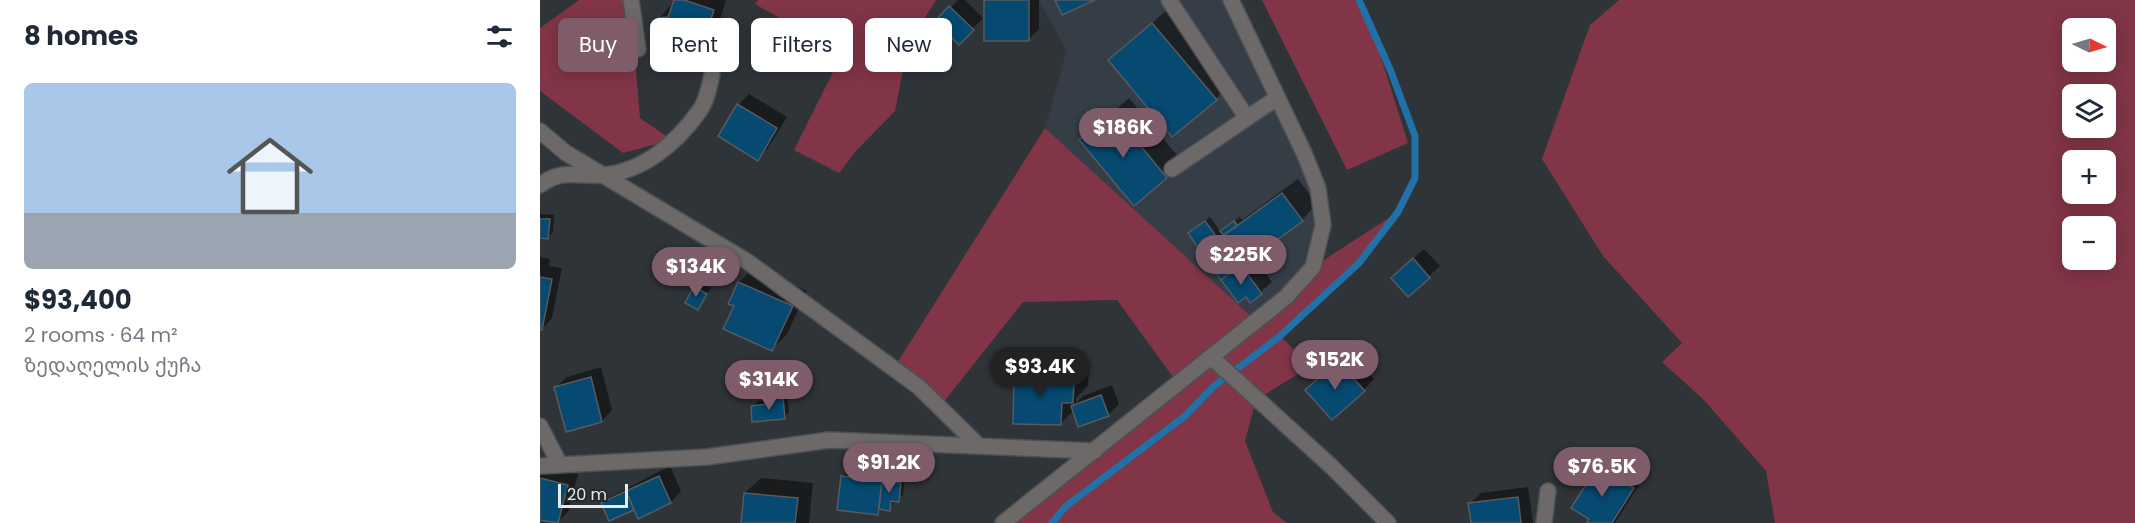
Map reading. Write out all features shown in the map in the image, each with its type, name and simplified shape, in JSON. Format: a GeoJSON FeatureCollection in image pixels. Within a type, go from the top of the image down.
{"type":"FeatureCollection","features":[{"type":"Feature","properties":{"kind":"street"},"geometry":{"type":"LineString","coordinates":[[631,0],[634,18]]}},
{"type":"Feature","properties":{"kind":"street"},"geometry":{"type":"LineString","coordinates":[[1169,0],[1247,118]]}},
{"type":"Feature","properties":{"kind":"street"},"geometry":{"type":"LineString","coordinates":[[1003,523],[1215,361],[1286,297],[1313,267],[1323,225],[1317,188],[1231,0]]}},
{"type":"Feature","properties":{"kind":"street"},"geometry":{"type":"LineString","coordinates":[[540,185],[552,176],[574,173],[602,175],[634,168],[652,160],[701,109],[712,75]]}},
{"type":"Feature","properties":{"kind":"street"},"geometry":{"type":"LineString","coordinates":[[1172,169],[1276,98]]}},
{"type":"Feature","properties":{"kind":"street"},"geometry":{"type":"LineString","coordinates":[[540,131],[566,153],[748,262],[824,316],[919,387],[979,446]]}},
{"type":"Feature","properties":{"kind":"street"},"geometry":{"type":"LineString","coordinates":[[1215,361],[1332,467],[1388,523]]}},
{"type":"Feature","properties":{"kind":"street"},"geometry":{"type":"LineString","coordinates":[[540,426],[558,463]]}},
{"type":"Feature","properties":{"kind":"street"},"geometry":{"type":"LineString","coordinates":[[540,466],[558,463],[604,464],[707,458],[829,440],[1095,452]]}},
{"type":"Feature","properties":{"kind":"street"},"geometry":{"type":"LineString","coordinates":[[1544,523],[1548,491]]}},
{"type":"Feature","properties":{"kind":"shaded area"},"geometry":{"type":"Polygon","coordinates":[[[579,0],[630,0],[632,18],[558,18],[558,72],[636,72],[640,118],[672,140],[623,153],[540,91],[540,28],[579,0]]]}},
{"type":"Feature","properties":{"kind":"shaded area"},"geometry":{"type":"Polygon","coordinates":[[[758,0],[936,0],[925,18],[865,18],[865,72],[903,72],[895,111],[856,151],[839,173],[794,150],[833,72],[853,72],[853,18],[779,18],[755,4],[758,0]]]}},
{"type":"Feature","properties":{"kind":"shaded area"},"geometry":{"type":"Polygon","coordinates":[[[1038,0],[1230,0],[1304,153],[1323,225],[1313,267],[1255,321],[1045,128],[1067,50],[1038,0]]]}},
{"type":"Feature","properties":{"kind":"shaded area"},"geometry":{"type":"Polygon","coordinates":[[[1262,0],[1356,0],[1379,51],[1408,143],[1347,170],[1262,0]]]}},
{"type":"Feature","properties":{"kind":"shaded area"},"geometry":{"type":"Polygon","coordinates":[[[1619,0],[2135,0],[2135,523],[1775,523],[1766,471],[1704,400],[1662,362],[1682,343],[1603,256],[1542,159],[1590,25],[1619,0]]]}},
{"type":"Feature","properties":{"kind":"shaded area"},"geometry":{"type":"Polygon","coordinates":[[[1045,128],[1255,320],[1313,267],[1398,212],[1359,263],[1280,336],[1311,366],[1256,400],[1245,441],[1273,512],[1287,523],[1003,523],[1178,384],[1117,300],[1023,302],[939,408],[894,368],[1045,128]]]}},
{"type":"Feature","properties":{"kind":"building"},"geometry":{"type":"Polygon","coordinates":[[[674,0],[684,0],[714,10],[711,18],[657,18],[668,17],[674,0]]]}},
{"type":"Feature","properties":{"kind":"building"},"geometry":{"type":"Polygon","coordinates":[[[984,0],[1029,0],[1029,41],[984,41],[984,0]]]}},
{"type":"Feature","properties":{"kind":"building"},"geometry":{"type":"Polygon","coordinates":[[[1055,0],[1095,0],[1062,15],[1055,0]]]}},
{"type":"Feature","properties":{"kind":"building"},"geometry":{"type":"Polygon","coordinates":[[[949,6],[974,30],[959,45],[952,38],[952,18],[938,18],[949,6]]]}},
{"type":"Feature","properties":{"kind":"building"},"geometry":{"type":"Polygon","coordinates":[[[1152,23],[1217,100],[1172,137],[1108,60],[1152,23]]]}},
{"type":"Feature","properties":{"kind":"building"},"geometry":{"type":"Polygon","coordinates":[[[737,104],[777,128],[758,161],[718,136],[737,104]]]}},
{"type":"Feature","properties":{"kind":"building"},"geometry":{"type":"Polygon","coordinates":[[[1113,112],[1167,178],[1134,206],[1079,140],[1113,112]]]}},
{"type":"Feature","properties":{"kind":"building"},"geometry":{"type":"Polygon","coordinates":[[[1282,193],[1303,221],[1221,280],[1201,252],[1282,193]]]}},
{"type":"Feature","properties":{"kind":"building"},"geometry":{"type":"Polygon","coordinates":[[[540,219],[550,219],[548,239],[540,238],[540,219]]]}},
{"type":"Feature","properties":{"kind":"building"},"geometry":{"type":"Polygon","coordinates":[[[1205,221],[1218,239],[1201,252],[1188,233],[1205,221]]]}},
{"type":"Feature","properties":{"kind":"building"},"geometry":{"type":"Polygon","coordinates":[[[1234,221],[1237,226],[1223,235],[1220,231],[1234,221]]]}},
{"type":"Feature","properties":{"kind":"building"},"geometry":{"type":"Polygon","coordinates":[[[1413,258],[1430,278],[1408,297],[1391,278],[1413,258]]]}},
{"type":"Feature","properties":{"kind":"building"},"geometry":{"type":"Polygon","coordinates":[[[1241,265],[1262,294],[1250,303],[1246,297],[1238,303],[1221,280],[1241,265]]]}},
{"type":"Feature","properties":{"kind":"building"},"geometry":{"type":"Polygon","coordinates":[[[540,277],[552,279],[542,330],[540,330],[540,277]]]}},
{"type":"Feature","properties":{"kind":"building"},"geometry":{"type":"Polygon","coordinates":[[[738,282],[793,306],[772,351],[723,329],[734,306],[728,304],[738,282]]]}},
{"type":"Feature","properties":{"kind":"building"},"geometry":{"type":"Polygon","coordinates":[[[694,286],[707,294],[698,310],[685,303],[694,286]]]}},
{"type":"Feature","properties":{"kind":"building"},"geometry":{"type":"Polygon","coordinates":[[[1338,361],[1365,391],[1332,420],[1305,390],[1338,361]]]}},
{"type":"Feature","properties":{"kind":"building"},"geometry":{"type":"Polygon","coordinates":[[[1031,369],[1049,370],[1049,375],[1062,375],[1062,384],[1074,384],[1073,403],[1062,403],[1061,425],[1013,424],[1014,374],[1031,374],[1031,369]]]}},
{"type":"Feature","properties":{"kind":"building"},"geometry":{"type":"Polygon","coordinates":[[[591,377],[602,422],[566,432],[554,387],[591,377]]]}},
{"type":"Feature","properties":{"kind":"building"},"geometry":{"type":"Polygon","coordinates":[[[1101,395],[1109,416],[1078,427],[1071,406],[1101,395]]]}},
{"type":"Feature","properties":{"kind":"building"},"geometry":{"type":"Polygon","coordinates":[[[783,397],[785,419],[752,422],[751,406],[769,404],[769,399],[783,397]]]}},
{"type":"Feature","properties":{"kind":"building"},"geometry":{"type":"Polygon","coordinates":[[[1598,466],[1634,488],[1612,523],[1587,523],[1589,519],[1571,508],[1598,466]]]}},
{"type":"Feature","properties":{"kind":"building"},"geometry":{"type":"Polygon","coordinates":[[[659,476],[671,503],[638,519],[626,491],[659,476]]]}},
{"type":"Feature","properties":{"kind":"building"},"geometry":{"type":"Polygon","coordinates":[[[841,476],[882,480],[878,515],[837,510],[841,476]]]}},
{"type":"Feature","properties":{"kind":"building"},"geometry":{"type":"Polygon","coordinates":[[[540,478],[568,485],[558,523],[540,520],[540,478]]]}},
{"type":"Feature","properties":{"kind":"building"},"geometry":{"type":"Polygon","coordinates":[[[882,480],[901,483],[899,502],[891,501],[890,511],[879,509],[882,480]]]}},
{"type":"Feature","properties":{"kind":"building"},"geometry":{"type":"Polygon","coordinates":[[[626,491],[634,510],[609,521],[601,503],[626,491]]]}},
{"type":"Feature","properties":{"kind":"building"},"geometry":{"type":"Polygon","coordinates":[[[744,493],[798,498],[795,523],[741,523],[744,493]]]}},
{"type":"Feature","properties":{"kind":"building"},"geometry":{"type":"Polygon","coordinates":[[[1518,497],[1521,523],[1471,523],[1468,503],[1518,497]]]}},
{"type":"Feature","properties":{"kind":"waterway"},"geometry":{"type":"LineString","coordinates":[[1052,523],[1065,507],[1185,416],[1213,387],[1280,336],[1359,263],[1398,212],[1415,178],[1415,136],[1390,69],[1359,0]]}}]}
